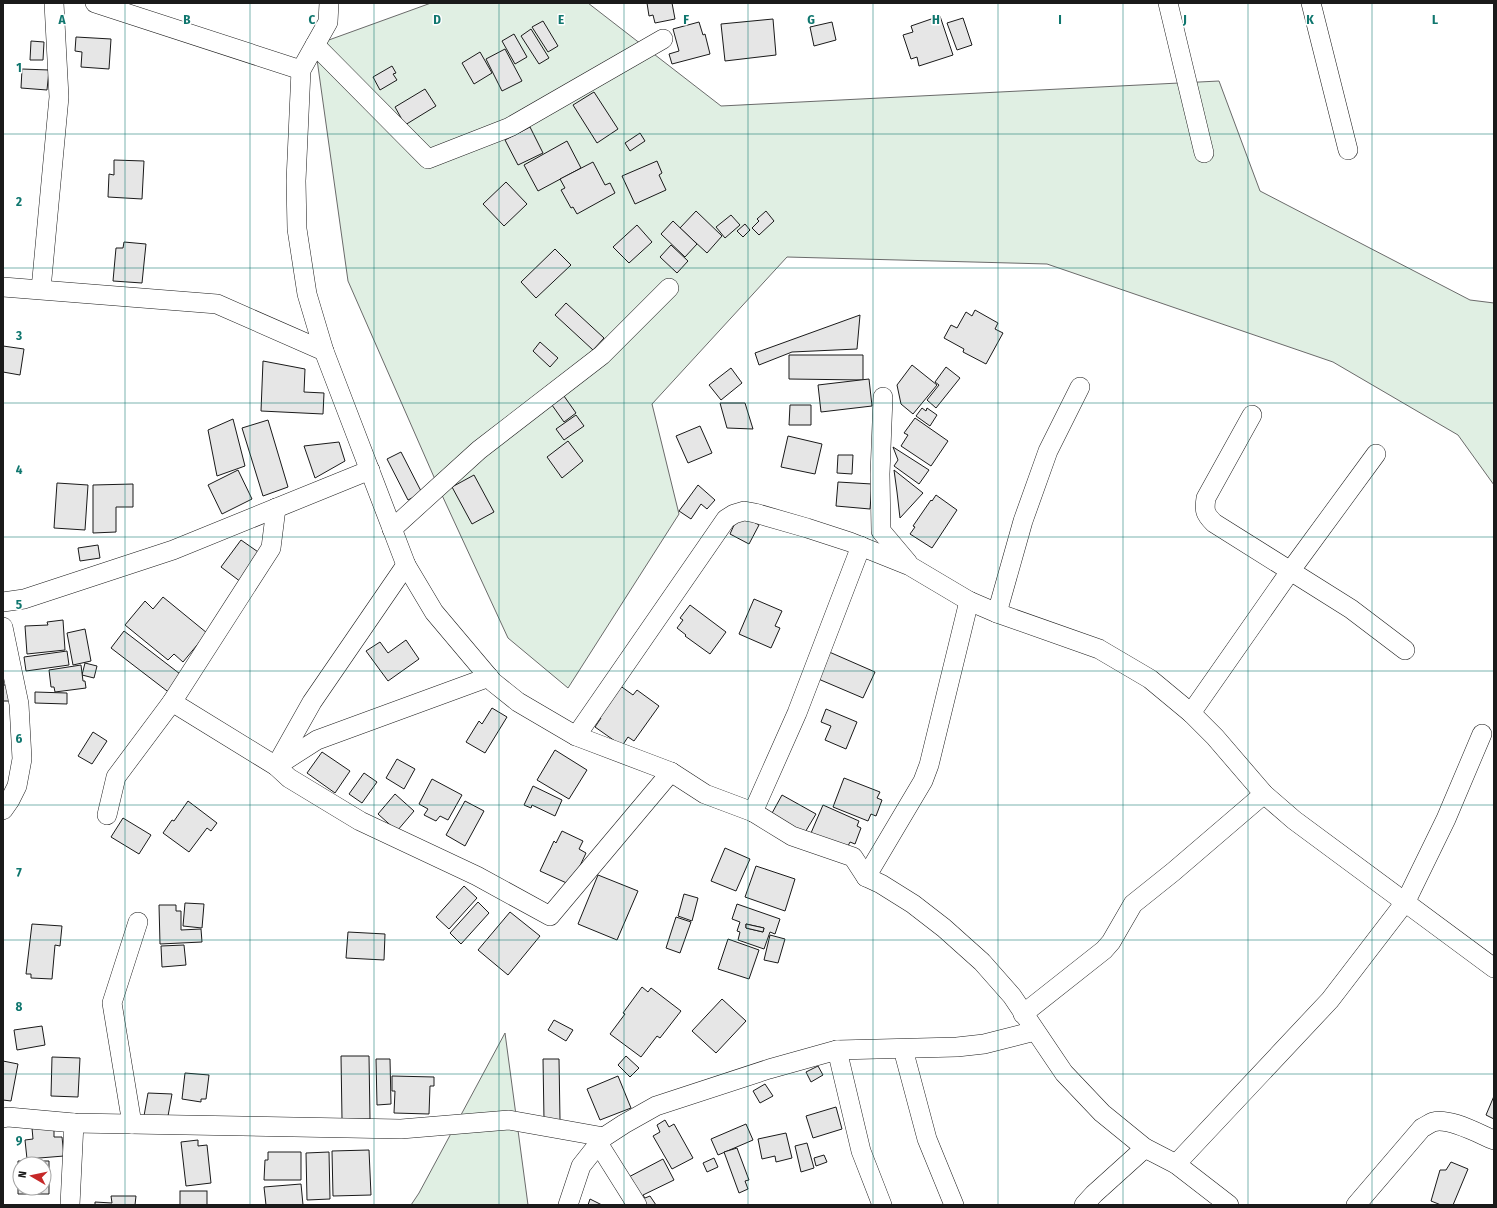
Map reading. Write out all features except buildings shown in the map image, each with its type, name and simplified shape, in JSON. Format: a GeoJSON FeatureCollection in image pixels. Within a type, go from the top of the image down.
{"type":"FeatureCollection","features":[{"type":"Feature","properties":{"kind":"street"},"geometry":{"type":"LineString","coordinates":[[41,289],[59,97],[54,3]]}},
{"type":"Feature","properties":{"kind":"street"},"geometry":{"type":"LineString","coordinates":[[95,3],[301,70]]}},
{"type":"Feature","properties":{"kind":"street"},"geometry":{"type":"LineString","coordinates":[[330,3],[328,22],[301,70],[296,181],[297,229],[307,294],[324,351],[406,565],[434,612],[489,676],[518,702],[576,736],[671,772],[705,794],[754,812],[792,836],[854,857],[866,876],[913,904],[944,928],[982,962],[1012,996],[1064,1073],[1102,1113],[1145,1148],[1176,1164],[1229,1205]]}},
{"type":"Feature","properties":{"kind":"street"},"geometry":{"type":"LineString","coordinates":[[1168,3],[1204,152]]}},
{"type":"Feature","properties":{"kind":"street"},"geometry":{"type":"LineString","coordinates":[[1310,3],[1348,150]]}},
{"type":"Feature","properties":{"kind":"street"},"geometry":{"type":"LineString","coordinates":[[315,46],[428,158],[510,127],[663,38]]}},
{"type":"Feature","properties":{"kind":"street"},"geometry":{"type":"LineString","coordinates":[[3,287],[217,304],[324,351]]}},
{"type":"Feature","properties":{"kind":"street"},"geometry":{"type":"LineString","coordinates":[[392,529],[479,450],[602,355],[669,288]]}},
{"type":"Feature","properties":{"kind":"street"},"geometry":{"type":"LineString","coordinates":[[997,613],[1023,521],[1048,451],[1080,387]]}},
{"type":"Feature","properties":{"kind":"street"},"geometry":{"type":"LineString","coordinates":[[883,397],[880,474],[881,531],[910,566]]}},
{"type":"Feature","properties":{"kind":"street"},"geometry":{"type":"LineString","coordinates":[[1252,415],[1206,498],[1206,515],[1214,523],[1351,608],[1405,650]]}},
{"type":"Feature","properties":{"kind":"street"},"geometry":{"type":"LineString","coordinates":[[1191,714],[1291,570],[1376,454]]}},
{"type":"Feature","properties":{"kind":"street"},"geometry":{"type":"LineString","coordinates":[[3,602],[24,598],[173,550],[370,470]]}},
{"type":"Feature","properties":{"kind":"street"},"geometry":{"type":"LineString","coordinates":[[107,815],[116,777],[172,702],[271,548],[276,508]]}},
{"type":"Feature","properties":{"kind":"street"},"geometry":{"type":"LineString","coordinates":[[576,736],[726,519],[734,514],[744,511],[755,513],[861,546],[910,566],[970,601],[997,613],[1099,649],[1150,679],[1215,736],[1264,794],[1294,820],[1406,901],[1494,968]]}},
{"type":"Feature","properties":{"kind":"street"},"geometry":{"type":"LineString","coordinates":[[754,812],[797,713],[861,546]]}},
{"type":"Feature","properties":{"kind":"street"},"geometry":{"type":"LineString","coordinates":[[276,766],[312,702],[406,565]]}},
{"type":"Feature","properties":{"kind":"street"},"geometry":{"type":"LineString","coordinates":[[866,876],[925,776],[934,746],[970,601]]}},
{"type":"Feature","properties":{"kind":"street"},"geometry":{"type":"LineString","coordinates":[[3,627],[19,704],[22,759],[17,786],[3,810]]}},
{"type":"Feature","properties":{"kind":"street"},"geometry":{"type":"LineString","coordinates":[[276,766],[317,740],[489,676]]}},
{"type":"Feature","properties":{"kind":"street"},"geometry":{"type":"LineString","coordinates":[[172,702],[276,766],[289,778],[360,821],[477,876],[550,916],[671,772]]}},
{"type":"Feature","properties":{"kind":"street"},"geometry":{"type":"LineString","coordinates":[[1176,1164],[1330,1000],[1406,901],[1446,820],[1482,734]]}},
{"type":"Feature","properties":{"kind":"street"},"geometry":{"type":"LineString","coordinates":[[1023,1014],[1104,950],[1111,942],[1132,904],[1173,872],[1264,794]]}},
{"type":"Feature","properties":{"kind":"street"},"geometry":{"type":"LineString","coordinates":[[132,1124],[112,1003],[138,922]]}},
{"type":"Feature","properties":{"kind":"street"},"geometry":{"type":"LineString","coordinates":[[568,1205],[581,1166],[601,1140],[624,1124],[656,1106],[769,1069],[837,1050],[964,1046],[984,1044],[1035,1031]]}},
{"type":"Feature","properties":{"kind":"street"},"geometry":{"type":"LineString","coordinates":[[903,1049],[927,1139],[954,1205]]}},
{"type":"Feature","properties":{"kind":"street"},"geometry":{"type":"LineString","coordinates":[[837,1050],[861,1151],[882,1205]]}},
{"type":"Feature","properties":{"kind":"street"},"geometry":{"type":"LineString","coordinates":[[3,1118],[8,1117],[74,1123],[401,1130],[509,1120],[601,1140],[638,1205]]}},
{"type":"Feature","properties":{"kind":"street"},"geometry":{"type":"LineString","coordinates":[[1356,1205],[1422,1128],[1433,1122],[1442,1121],[1455,1124],[1494,1140]]}},
{"type":"Feature","properties":{"kind":"street"},"geometry":{"type":"LineString","coordinates":[[70,1205],[74,1123]]}},
{"type":"Feature","properties":{"kind":"street"},"geometry":{"type":"LineString","coordinates":[[1084,1205],[1094,1194],[1145,1148]]}},
{"type":"Feature","properties":{"kind":"green space"},"geometry":{"type":"Polygon","coordinates":[[[431,3],[588,3],[721,106],[1219,81],[1260,191],[1470,300],[1494,303],[1494,485],[1458,435],[1333,362],[1047,264],[787,257],[652,404],[679,514],[568,688],[508,638],[441,493],[348,281],[315,45],[431,3]]]}},
{"type":"Feature","properties":{"kind":"green space"},"geometry":{"type":"Polygon","coordinates":[[[505,1033],[528,1205],[411,1205],[419,1193],[505,1033]]]}}]}
